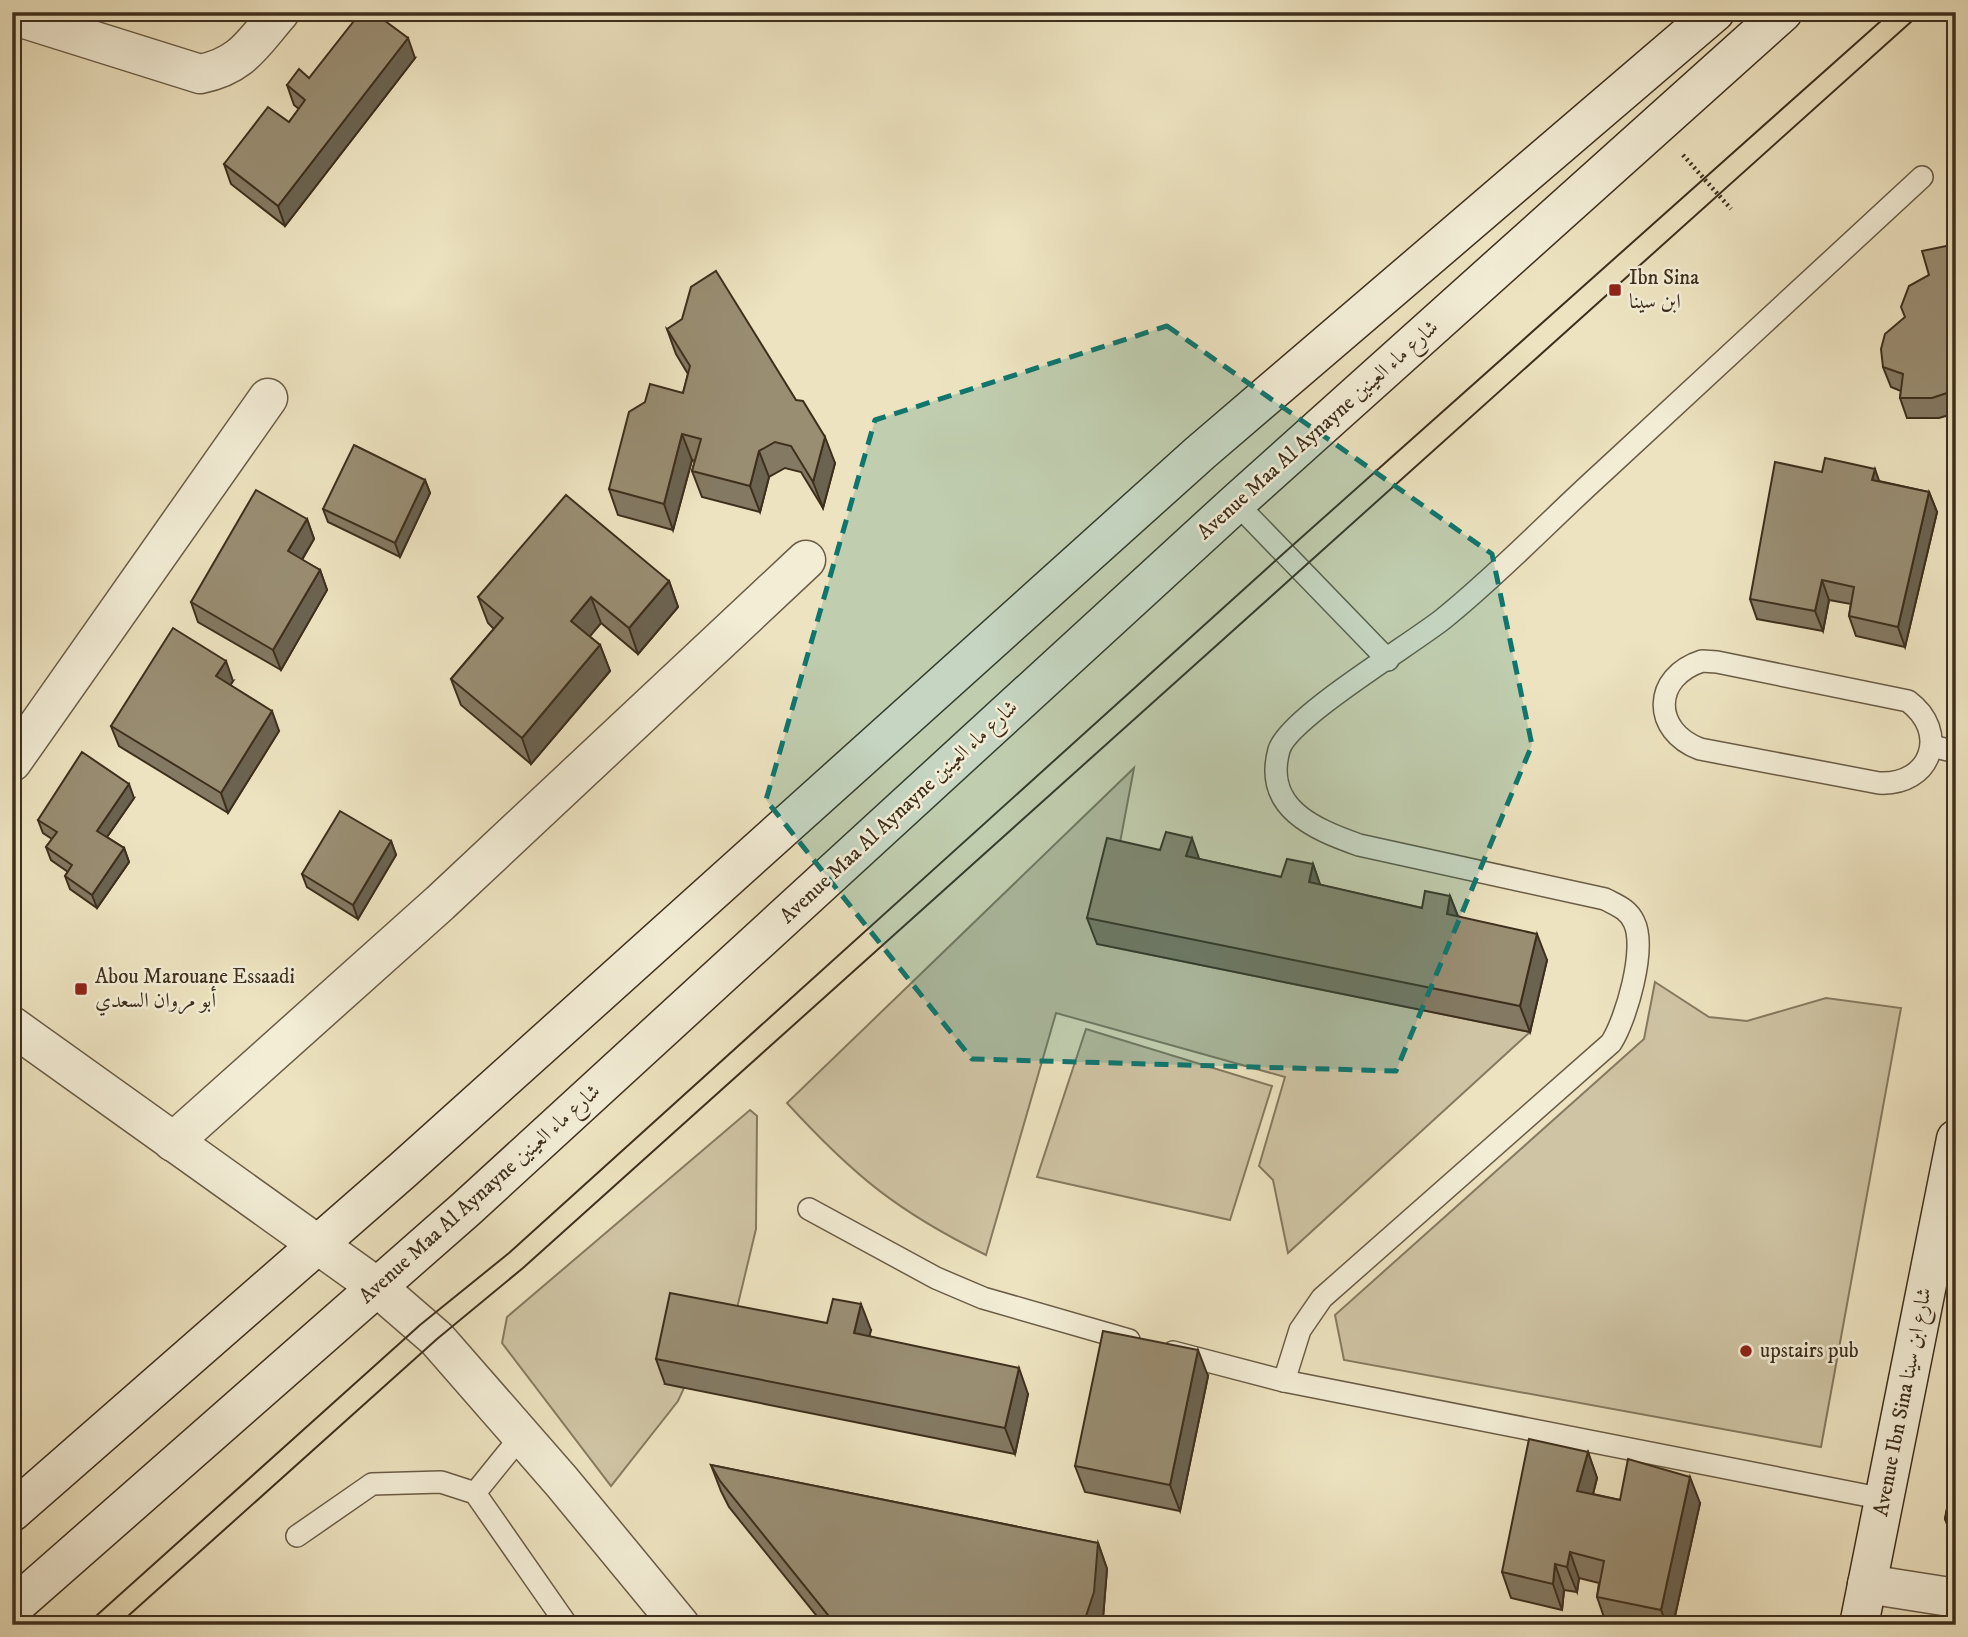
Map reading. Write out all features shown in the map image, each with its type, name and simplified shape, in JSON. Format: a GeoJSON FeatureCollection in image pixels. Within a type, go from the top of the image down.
{"type":"FeatureCollection","features":[{"type":"Feature","properties":{"kind":"street"},"geometry":{"type":"LineString","coordinates":[[22,16],[200,74],[223,70],[243,55],[280,12]]}},
{"type":"Feature","properties":{"kind":"street"},"geometry":{"type":"LineString","coordinates":[[12,1512],[318,1244],[1200,453],[1715,12]]}},
{"type":"Feature","properties":{"kind":"street","name":"Avenue Maa Al Aynayne شارع ماء العينين"},"geometry":{"type":"LineString","coordinates":[[12,1608],[477,1199],[1236,503],[1783,12]]}},
{"type":"Feature","properties":{"kind":"street"},"geometry":{"type":"LineString","coordinates":[[12,762],[268,398]]}},
{"type":"Feature","properties":{"kind":"street"},"geometry":{"type":"LineString","coordinates":[[173,1142],[439,903],[806,561]]}},
{"type":"Feature","properties":{"kind":"street"},"geometry":{"type":"LineString","coordinates":[[12,1026],[377,1287],[448,1349],[680,1625]]}},
{"type":"Feature","properties":{"kind":"street","name":"Avenue Ibn Sina شارع ابن سينا"},"geometry":{"type":"LineString","coordinates":[[1859,1625],[1956,1139]]}},
{"type":"Feature","properties":{"kind":"street"},"geometry":{"type":"LineString","coordinates":[[1867,1584],[1956,1598]]}},
{"type":"Feature","properties":{"kind":"lane"},"geometry":{"type":"LineString","coordinates":[[1284,1381],[1300,1330],[1322,1298],[1611,1043],[1625,1015],[1638,945],[1636,925],[1627,911],[1605,899],[1359,845],[1324,833],[1300,817],[1281,797],[1274,773],[1280,746],[1303,719],[1445,618],[1922,177]]}},
{"type":"Feature","properties":{"kind":"lane"},"geometry":{"type":"LineString","coordinates":[[1236,503],[1388,660]]}},
{"type":"Feature","properties":{"kind":"lane"},"geometry":{"type":"LineString","coordinates":[[1717,662],[1909,701],[1927,720],[1932,746],[1927,760],[1907,780],[1879,783],[1685,744],[1673,733],[1666,719],[1664,705],[1667,689],[1675,676],[1687,666],[1717,662]]}},
{"type":"Feature","properties":{"kind":"lane"},"geometry":{"type":"LineString","coordinates":[[1932,746],[1956,752]]}},
{"type":"Feature","properties":{"kind":"lane"},"geometry":{"type":"LineString","coordinates":[[809,1209],[936,1278],[984,1298],[1064,1324],[1284,1381],[1884,1499]]}},
{"type":"Feature","properties":{"kind":"lane"},"geometry":{"type":"LineString","coordinates":[[475,1493],[522,1435]]}},
{"type":"Feature","properties":{"kind":"lane"},"geometry":{"type":"LineString","coordinates":[[297,1535],[372,1484],[441,1482],[475,1493],[567,1625]]}},
{"type":"Feature","properties":{"kind":"path"},"geometry":{"type":"LineString","coordinates":[[1657,126],[1731,209]]}},
{"type":"Feature","properties":{"kind":"highlighted area"},"geometry":{"type":"Polygon","coordinates":[[[1167,326],[1492,554],[1532,745],[1396,1071],[972,1059],[766,800],[875,420],[1167,326]]]}},
{"type":"Feature","properties":{"kind":"shaded area"},"geometry":{"type":"Polygon","coordinates":[[[1134,768],[1116,864],[1097,944],[1530,1032],[1288,1253],[1273,1180],[1259,1166],[1285,1077],[1056,1013],[986,1255],[927,1223],[878,1190],[834,1151],[787,1103],[1134,768]]]}},
{"type":"Feature","properties":{"kind":"shaded area"},"geometry":{"type":"Polygon","coordinates":[[[1655,982],[1709,1017],[1747,1021],[1826,998],[1901,1008],[1821,1447],[1344,1360],[1335,1315],[1644,1039],[1655,982]]]}},
{"type":"Feature","properties":{"kind":"shaded area"},"geometry":{"type":"Polygon","coordinates":[[[1086,1029],[1272,1086],[1230,1220],[1037,1177],[1086,1029]]]}},
{"type":"Feature","properties":{"kind":"shaded area"},"geometry":{"type":"Polygon","coordinates":[[[750,1110],[757,1116],[756,1229],[732,1329],[665,1384],[684,1388],[678,1401],[611,1486],[502,1343],[507,1317],[750,1110]]]}},
{"type":"Feature","properties":{"kind":"building"},"geometry":{"type":"Polygon","coordinates":[[[361,12],[373,12],[408,38],[278,206],[224,164],[268,107],[289,122],[305,100],[287,85],[299,69],[309,78],[361,12]]]}},
{"type":"Feature","properties":{"kind":"building"},"geometry":{"type":"Polygon","coordinates":[[[1956,244],[1956,390],[1932,398],[1900,398],[1903,374],[1883,367],[1881,349],[1885,334],[1905,317],[1901,307],[1909,286],[1929,275],[1922,251],[1956,244]]]}},
{"type":"Feature","properties":{"kind":"building"},"geometry":{"type":"Polygon","coordinates":[[[716,271],[796,400],[803,401],[825,437],[813,482],[791,446],[775,442],[759,451],[750,486],[692,471],[701,439],[682,434],[664,504],[609,489],[629,412],[645,402],[650,384],[683,393],[690,366],[667,329],[682,319],[691,287],[716,271]]]}},
{"type":"Feature","properties":{"kind":"building"},"geometry":{"type":"Polygon","coordinates":[[[354,445],[425,480],[395,543],[323,509],[354,445]]]}},
{"type":"Feature","properties":{"kind":"building"},"geometry":{"type":"Polygon","coordinates":[[[1825,458],[1875,469],[1872,480],[1929,492],[1898,627],[1849,616],[1854,587],[1822,580],[1815,611],[1750,599],[1775,462],[1822,472],[1825,458]]]}},
{"type":"Feature","properties":{"kind":"building"},"geometry":{"type":"Polygon","coordinates":[[[256,490],[307,519],[288,551],[320,570],[273,650],[191,602],[256,490]]]}},
{"type":"Feature","properties":{"kind":"building"},"geometry":{"type":"Polygon","coordinates":[[[566,495],[669,581],[629,628],[591,597],[571,621],[600,645],[522,738],[451,679],[503,618],[478,597],[566,495]]]}},
{"type":"Feature","properties":{"kind":"building"},"geometry":{"type":"Polygon","coordinates":[[[173,628],[226,661],[216,676],[272,711],[221,793],[111,726],[173,628]]]}},
{"type":"Feature","properties":{"kind":"building"},"geometry":{"type":"Polygon","coordinates":[[[82,752],[129,784],[97,831],[124,848],[92,895],[65,876],[72,865],[46,847],[57,832],[38,820],[82,752]]]}},
{"type":"Feature","properties":{"kind":"building"},"geometry":{"type":"Polygon","coordinates":[[[340,811],[391,841],[353,905],[302,874],[340,811]]]}},
{"type":"Feature","properties":{"kind":"building"},"geometry":{"type":"Polygon","coordinates":[[[1166,832],[1192,838],[1186,856],[1281,877],[1287,859],[1313,864],[1309,882],[1422,908],[1425,891],[1450,896],[1447,914],[1537,934],[1520,1006],[1087,918],[1107,838],[1160,850],[1166,832]]]}},
{"type":"Feature","properties":{"kind":"building"},"geometry":{"type":"Polygon","coordinates":[[[670,1293],[827,1323],[833,1299],[861,1304],[854,1333],[1019,1368],[1005,1428],[656,1359],[670,1293]]]}},
{"type":"Feature","properties":{"kind":"building"},"geometry":{"type":"Polygon","coordinates":[[[1103,1331],[1198,1350],[1170,1485],[1075,1466],[1103,1331]]]}},
{"type":"Feature","properties":{"kind":"building"},"geometry":{"type":"Polygon","coordinates":[[[1529,1439],[1588,1452],[1577,1491],[1620,1500],[1628,1459],[1690,1477],[1661,1610],[1597,1597],[1604,1561],[1570,1552],[1567,1567],[1555,1564],[1553,1584],[1502,1572],[1529,1439]]]}},
{"type":"Feature","properties":{"kind":"building"},"geometry":{"type":"Polygon","coordinates":[[[1956,1463],[1956,1534],[1945,1519],[1956,1463]]]}},
{"type":"Feature","properties":{"kind":"building"},"geometry":{"type":"Polygon","coordinates":[[[711,1465],[1098,1543],[1094,1592],[1083,1625],[836,1625],[720,1481],[711,1465]]]}},
{"type":"Feature","properties":{"kind":"tram line"},"geometry":{"type":"LineString","coordinates":[[86,1625],[420,1325],[509,1253],[1284,553],[1891,12]]}},
{"type":"Feature","properties":{"kind":"tram line"},"geometry":{"type":"LineString","coordinates":[[118,1625],[437,1339],[523,1268],[1922,12]]}},
{"type":"Feature","properties":{"kind":"place","name":"Ibn Sina ابن سينا"},"geometry":{"type":"Point","coordinates":[1615,290]}},
{"type":"Feature","properties":{"kind":"place","name":"Abou Marouane Essaadi أبو مروان السعدي"},"geometry":{"type":"Point","coordinates":[81,989]}},
{"type":"Feature","properties":{"kind":"place","name":"upstairs pub"},"geometry":{"type":"Point","coordinates":[1746,1351]}}]}
